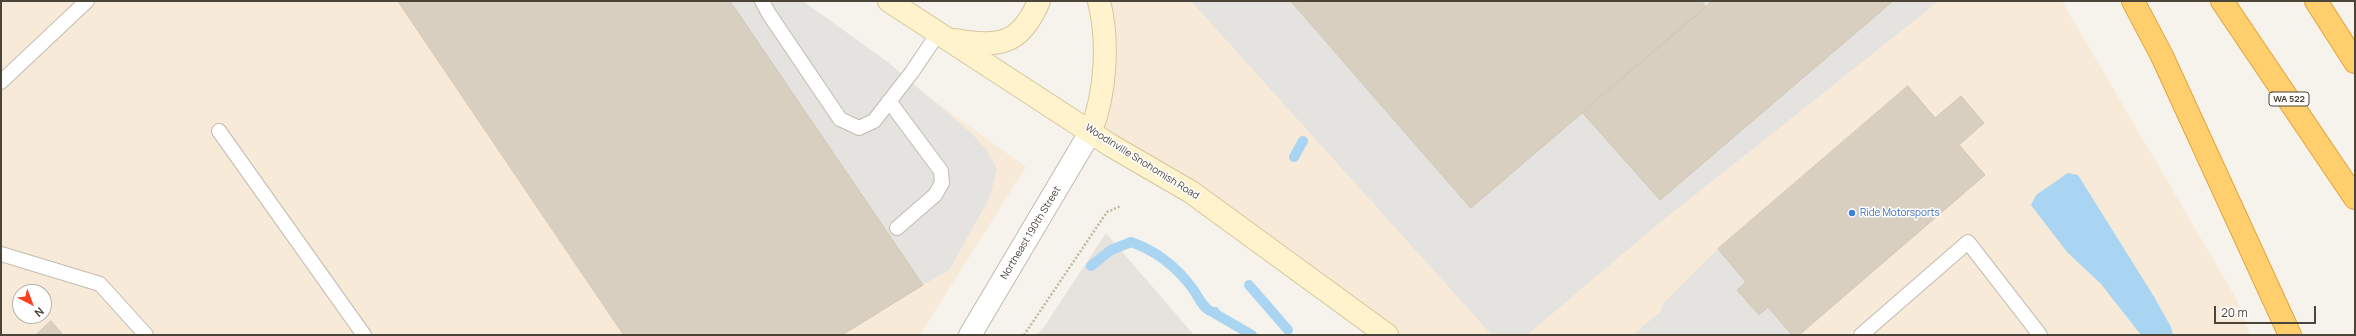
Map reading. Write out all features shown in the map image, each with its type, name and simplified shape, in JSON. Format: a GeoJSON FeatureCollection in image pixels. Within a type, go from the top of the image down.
{"type":"FeatureCollection","features":[{"type":"Feature","properties":{"kind":"highway"},"geometry":{"type":"LineString","coordinates":[[2133,1],[2162,56],[2290,335]]}},
{"type":"Feature","properties":{"kind":"highway","name":"WA 522"},"geometry":{"type":"LineString","coordinates":[[2222,1],[2355,198]]}},
{"type":"Feature","properties":{"kind":"highway"},"geometry":{"type":"LineString","coordinates":[[2316,1],[2355,62]]}},
{"type":"Feature","properties":{"kind":"main road","name":"Woodinville Snohomish Road"},"geometry":{"type":"LineString","coordinates":[[889,1],[1091,131],[1110,145],[1191,192],[1387,335]]}},
{"type":"Feature","properties":{"kind":"main road"},"geometry":{"type":"LineString","coordinates":[[945,36],[998,44],[1017,34],[1032,18],[1039,1]]}},
{"type":"Feature","properties":{"kind":"main road"},"geometry":{"type":"LineString","coordinates":[[1091,131],[1105,63],[1103,19],[1099,1]]}},
{"type":"Feature","properties":{"kind":"street","name":"Northeast 190th Street"},"geometry":{"type":"LineString","coordinates":[[970,335],[1091,131]]}},
{"type":"Feature","properties":{"kind":"lane"},"geometry":{"type":"LineString","coordinates":[[1,82],[87,1]]}},
{"type":"Feature","properties":{"kind":"lane"},"geometry":{"type":"LineString","coordinates":[[762,1],[769,14],[840,119],[859,128],[874,121],[889,101],[945,36]]}},
{"type":"Feature","properties":{"kind":"lane"},"geometry":{"type":"LineString","coordinates":[[889,101],[941,171],[942,183],[935,195],[897,228]]}},
{"type":"Feature","properties":{"kind":"lane"},"geometry":{"type":"LineString","coordinates":[[219,131],[364,335]]}},
{"type":"Feature","properties":{"kind":"lane"},"geometry":{"type":"LineString","coordinates":[[1861,335],[1968,242],[2040,335]]}},
{"type":"Feature","properties":{"kind":"lane"},"geometry":{"type":"LineString","coordinates":[[1,254],[100,284],[146,335]]}},
{"type":"Feature","properties":{"kind":"path"},"geometry":{"type":"LineString","coordinates":[[1024,335],[1107,212],[1121,206]]}},
{"type":"Feature","properties":{"kind":"shaded area"},"geometry":{"type":"Polygon","coordinates":[[[1,1],[796,1],[1026,167],[920,335],[1,335],[1,1]]]}},
{"type":"Feature","properties":{"kind":"shaded area"},"geometry":{"type":"Polygon","coordinates":[[[730,1],[803,1],[889,63],[971,133],[986,149],[997,169],[990,197],[949,270],[923,285],[730,1]]]}},
{"type":"Feature","properties":{"kind":"shaded area"},"geometry":{"type":"Polygon","coordinates":[[[1086,1],[2062,1],[2237,300],[2250,335],[1387,335],[1091,131],[1105,63],[1086,1]]]}},
{"type":"Feature","properties":{"kind":"shaded area"},"geometry":{"type":"Polygon","coordinates":[[[1191,1],[1939,1],[1652,229],[1527,335],[1492,335],[1191,1]]]}},
{"type":"Feature","properties":{"kind":"shaded area"},"geometry":{"type":"Polygon","coordinates":[[[1106,233],[1194,335],[1037,335],[1044,327],[1106,233]]]}},
{"type":"Feature","properties":{"kind":"shaded area"},"geometry":{"type":"Polygon","coordinates":[[[1718,249],[1746,282],[1737,290],[1758,315],[1768,307],[1792,335],[1633,335],[1661,311],[1663,304],[1718,249]]]}},
{"type":"Feature","properties":{"kind":"water"},"geometry":{"type":"Polygon","coordinates":[[[2068,173],[2078,175],[2153,295],[2171,327],[2173,335],[2141,335],[2101,284],[2067,252],[2031,205],[2036,195],[2068,173]]]}},
{"type":"Feature","properties":{"kind":"building"},"geometry":{"type":"Polygon","coordinates":[[[398,1],[730,1],[923,285],[842,335],[624,335],[398,1]]]}},
{"type":"Feature","properties":{"kind":"building"},"geometry":{"type":"Polygon","coordinates":[[[1291,1],[1701,1],[1706,7],[1471,208],[1291,1]]]}},
{"type":"Feature","properties":{"kind":"building"},"geometry":{"type":"Polygon","coordinates":[[[1713,1],[1893,1],[1660,200],[1582,112],[1713,1]]]}},
{"type":"Feature","properties":{"kind":"building"},"geometry":{"type":"Polygon","coordinates":[[[1908,86],[1935,118],[1961,96],[1984,123],[1959,145],[1985,175],[1799,335],[1792,335],[1768,307],[1759,315],[1737,290],[1746,282],[1718,249],[1908,86]]]}},
{"type":"Feature","properties":{"kind":"building"},"geometry":{"type":"Polygon","coordinates":[[[52,322],[63,335],[36,335],[48,324],[52,324],[52,322]]]}},
{"type":"Feature","properties":{"kind":"waterway"},"geometry":{"type":"LineString","coordinates":[[1294,157],[1303,141]]}},
{"type":"Feature","properties":{"kind":"waterway"},"geometry":{"type":"LineString","coordinates":[[1091,266],[1111,250],[1131,242],[1158,255],[1173,266],[1187,281],[1205,307],[1211,312],[1215,312]]}},
{"type":"Feature","properties":{"kind":"waterway"},"geometry":{"type":"LineString","coordinates":[[1249,285],[1288,330]]}},
{"type":"Feature","properties":{"kind":"waterway"},"geometry":{"type":"LineString","coordinates":[[1214,313],[1252,335]]}},
{"type":"Feature","properties":{"kind":"place","name":"Ride Motorsports"},"geometry":{"type":"Point","coordinates":[1852,213]}}]}
